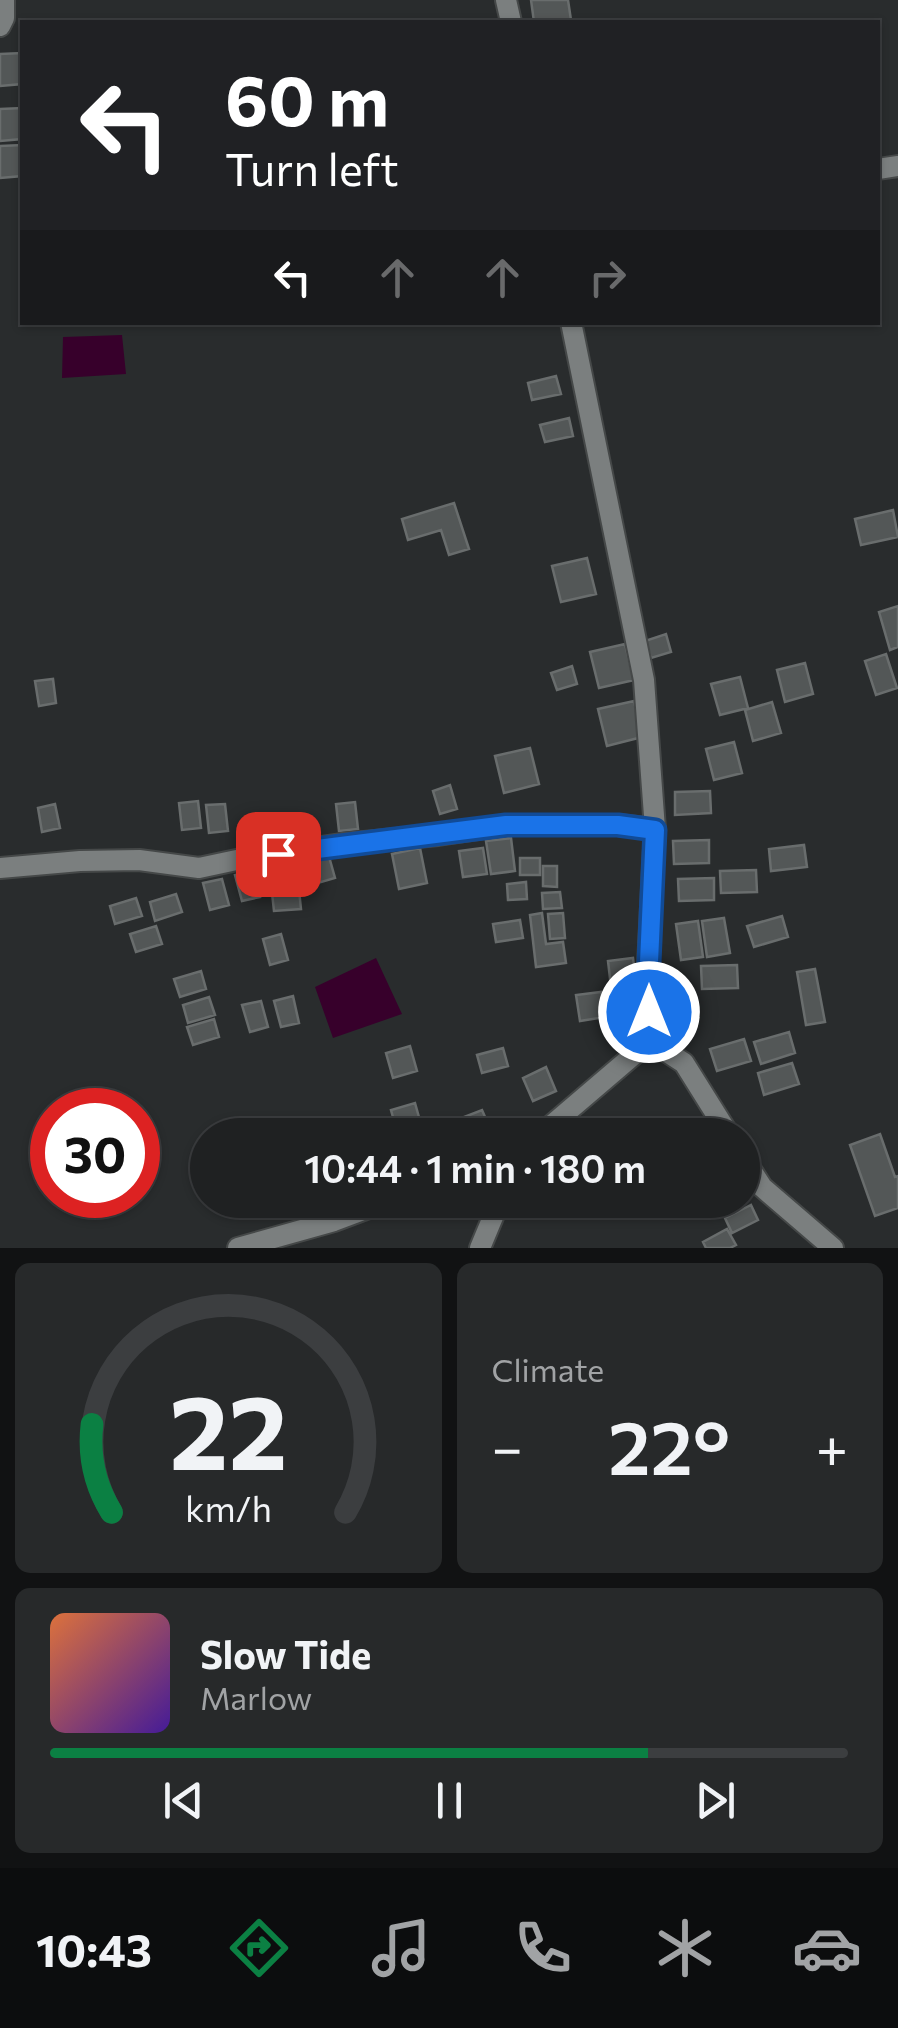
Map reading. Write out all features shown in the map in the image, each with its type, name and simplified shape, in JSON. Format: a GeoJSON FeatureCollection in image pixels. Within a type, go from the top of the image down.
{"type":"FeatureCollection","features":[{"type":"Feature","properties":{"kind":"street"},"geometry":{"type":"LineString","coordinates":[[0,26],[4,0]]}},
{"type":"Feature","properties":{"kind":"street"},"geometry":{"type":"LineString","coordinates":[[572,325],[644,680],[655,830],[648,984],[650,1041]]}},
{"type":"Feature","properties":{"kind":"street"},"geometry":{"type":"LineString","coordinates":[[0,868],[139,860],[199,868],[343,844],[506,825],[618,825],[655,830]]}},
{"type":"Feature","properties":{"kind":"street"},"geometry":{"type":"LineString","coordinates":[[560,1118],[650,1041]]}},
{"type":"Feature","properties":{"kind":"street"},"geometry":{"type":"LineString","coordinates":[[650,1041],[684,1063],[718,1118]]}},
{"type":"Feature","properties":{"kind":"street"},"geometry":{"type":"LineString","coordinates":[[760,1184],[833,1248]]}},
{"type":"Feature","properties":{"kind":"street"},"geometry":{"type":"LineString","coordinates":[[238,1248],[342,1218]]}},
{"type":"Feature","properties":{"kind":"street"},"geometry":{"type":"LineString","coordinates":[[480,1248],[492,1218]]}},
{"type":"Feature","properties":{"kind":"shaded area"},"geometry":{"type":"Polygon","coordinates":[[[122,335],[126,374],[62,378],[63,337],[122,335]]]}},
{"type":"Feature","properties":{"kind":"shaded area"},"geometry":{"type":"Polygon","coordinates":[[[376,958],[402,1014],[333,1038],[315,987],[376,958]]]}},
{"type":"Feature","properties":{"kind":"building"},"geometry":{"type":"Polygon","coordinates":[[[531,0],[568,0],[571,20],[534,20],[531,0]]]}},
{"type":"Feature","properties":{"kind":"building"},"geometry":{"type":"Polygon","coordinates":[[[20,53],[20,84],[0,86],[0,54],[20,53]]]}},
{"type":"Feature","properties":{"kind":"building"},"geometry":{"type":"Polygon","coordinates":[[[20,108],[20,139],[0,141],[0,109],[20,108]]]}},
{"type":"Feature","properties":{"kind":"building"},"geometry":{"type":"Polygon","coordinates":[[[20,145],[20,176],[0,178],[0,146],[20,145]]]}},
{"type":"Feature","properties":{"kind":"building"},"geometry":{"type":"Polygon","coordinates":[[[556,376],[561,394],[532,400],[528,383],[556,376]]]}},
{"type":"Feature","properties":{"kind":"building"},"geometry":{"type":"Polygon","coordinates":[[[569,418],[573,436],[545,442],[540,425],[569,418]]]}},
{"type":"Feature","properties":{"kind":"building"},"geometry":{"type":"Polygon","coordinates":[[[454,503],[469,549],[449,555],[441,530],[408,540],[402,519],[454,503]]]}},
{"type":"Feature","properties":{"kind":"building"},"geometry":{"type":"Polygon","coordinates":[[[893,510],[898,537],[861,545],[855,519],[893,510]]]}},
{"type":"Feature","properties":{"kind":"building"},"geometry":{"type":"Polygon","coordinates":[[[587,558],[596,594],[561,602],[552,566],[587,558]]]}},
{"type":"Feature","properties":{"kind":"building"},"geometry":{"type":"Polygon","coordinates":[[[898,606],[898,647],[890,650],[879,612],[898,606]]]}},
{"type":"Feature","properties":{"kind":"building"},"geometry":{"type":"Polygon","coordinates":[[[666,634],[671,652],[651,658],[645,641],[666,634]]]}},
{"type":"Feature","properties":{"kind":"building"},"geometry":{"type":"Polygon","coordinates":[[[625,644],[634,680],[599,688],[590,652],[625,644]]]}},
{"type":"Feature","properties":{"kind":"building"},"geometry":{"type":"Polygon","coordinates":[[[886,654],[897,688],[876,695],[865,661],[886,654]]]}},
{"type":"Feature","properties":{"kind":"building"},"geometry":{"type":"Polygon","coordinates":[[[805,663],[813,694],[785,702],[777,670],[805,663]]]}},
{"type":"Feature","properties":{"kind":"building"},"geometry":{"type":"Polygon","coordinates":[[[572,666],[577,684],[557,690],[551,673],[572,666]]]}},
{"type":"Feature","properties":{"kind":"building"},"geometry":{"type":"Polygon","coordinates":[[[740,677],[748,708],[720,715],[711,684],[740,677]]]}},
{"type":"Feature","properties":{"kind":"building"},"geometry":{"type":"Polygon","coordinates":[[[53,679],[56,703],[39,706],[35,681],[53,679]]]}},
{"type":"Feature","properties":{"kind":"building"},"geometry":{"type":"Polygon","coordinates":[[[634,701],[642,737],[607,746],[598,709],[634,701]]]}},
{"type":"Feature","properties":{"kind":"building"},"geometry":{"type":"Polygon","coordinates":[[[772,702],[781,733],[753,741],[745,710],[772,702]]]}},
{"type":"Feature","properties":{"kind":"building"},"geometry":{"type":"Polygon","coordinates":[[[734,742],[742,773],[714,780],[706,749],[734,742]]]}},
{"type":"Feature","properties":{"kind":"building"},"geometry":{"type":"Polygon","coordinates":[[[530,748],[539,784],[504,793],[495,756],[530,748]]]}},
{"type":"Feature","properties":{"kind":"building"},"geometry":{"type":"Polygon","coordinates":[[[450,785],[457,809],[440,814],[433,791],[450,785]]]}},
{"type":"Feature","properties":{"kind":"building"},"geometry":{"type":"Polygon","coordinates":[[[710,791],[711,813],[675,815],[675,792],[710,791]]]}},
{"type":"Feature","properties":{"kind":"building"},"geometry":{"type":"Polygon","coordinates":[[[198,801],[201,828],[182,830],[179,803],[198,801]]]}},
{"type":"Feature","properties":{"kind":"building"},"geometry":{"type":"Polygon","coordinates":[[[355,802],[358,829],[339,831],[336,804],[355,802]]]}},
{"type":"Feature","properties":{"kind":"building"},"geometry":{"type":"Polygon","coordinates":[[[55,804],[60,828],[42,832],[38,808],[55,804]]]}},
{"type":"Feature","properties":{"kind":"building"},"geometry":{"type":"Polygon","coordinates":[[[225,804],[228,831],[209,833],[206,805],[225,804]]]}},
{"type":"Feature","properties":{"kind":"building"},"geometry":{"type":"Polygon","coordinates":[[[511,838],[515,871],[491,874],[486,841],[511,838]]]}},
{"type":"Feature","properties":{"kind":"building"},"geometry":{"type":"Polygon","coordinates":[[[709,840],[709,863],[674,864],[673,841],[709,840]]]}},
{"type":"Feature","properties":{"kind":"building"},"geometry":{"type":"Polygon","coordinates":[[[804,845],[807,867],[771,871],[769,849],[804,845]]]}},
{"type":"Feature","properties":{"kind":"building"},"geometry":{"type":"Polygon","coordinates":[[[420,848],[427,883],[399,889],[392,854],[420,848]]]}},
{"type":"Feature","properties":{"kind":"building"},"geometry":{"type":"Polygon","coordinates":[[[483,848],[487,874],[463,877],[459,851],[483,848]]]}},
{"type":"Feature","properties":{"kind":"building"},"geometry":{"type":"Polygon","coordinates":[[[328,853],[335,878],[311,885],[303,860],[328,853]]]}},
{"type":"Feature","properties":{"kind":"building"},"geometry":{"type":"Polygon","coordinates":[[[298,858],[299,877],[272,879],[270,861],[298,858]]]}},
{"type":"Feature","properties":{"kind":"building"},"geometry":{"type":"Polygon","coordinates":[[[520,858],[540,858],[540,875],[520,875],[520,858]]]}},
{"type":"Feature","properties":{"kind":"building"},"geometry":{"type":"Polygon","coordinates":[[[543,866],[557,866],[557,887],[543,886],[543,866]]]}},
{"type":"Feature","properties":{"kind":"building"},"geometry":{"type":"Polygon","coordinates":[[[253,870],[260,897],[242,901],[235,875],[253,870]]]}},
{"type":"Feature","properties":{"kind":"building"},"geometry":{"type":"Polygon","coordinates":[[[756,870],[757,892],[721,893],[720,871],[756,870]]]}},
{"type":"Feature","properties":{"kind":"building"},"geometry":{"type":"Polygon","coordinates":[[[714,878],[714,900],[679,901],[678,879],[714,878]]]}},
{"type":"Feature","properties":{"kind":"building"},"geometry":{"type":"Polygon","coordinates":[[[222,879],[229,905],[210,910],[203,883],[222,879]]]}},
{"type":"Feature","properties":{"kind":"building"},"geometry":{"type":"Polygon","coordinates":[[[526,882],[527,899],[508,900],[507,884],[526,882]]]}},
{"type":"Feature","properties":{"kind":"building"},"geometry":{"type":"Polygon","coordinates":[[[299,890],[301,909],[274,911],[272,893],[299,890]]]}},
{"type":"Feature","properties":{"kind":"building"},"geometry":{"type":"Polygon","coordinates":[[[560,892],[562,908],[543,909],[542,893],[560,892]]]}},
{"type":"Feature","properties":{"kind":"building"},"geometry":{"type":"Polygon","coordinates":[[[176,894],[182,912],[155,921],[150,902],[176,894]]]}},
{"type":"Feature","properties":{"kind":"building"},"geometry":{"type":"Polygon","coordinates":[[[136,898],[142,916],[115,924],[110,906],[136,898]]]}},
{"type":"Feature","properties":{"kind":"building"},"geometry":{"type":"Polygon","coordinates":[[[542,913],[546,944],[563,942],[566,963],[536,967],[530,915],[542,913]]]}},
{"type":"Feature","properties":{"kind":"building"},"geometry":{"type":"Polygon","coordinates":[[[563,913],[565,938],[550,939],[548,914],[563,913]]]}},
{"type":"Feature","properties":{"kind":"building"},"geometry":{"type":"Polygon","coordinates":[[[782,916],[788,937],[754,947],[747,926],[782,916]]]}},
{"type":"Feature","properties":{"kind":"building"},"geometry":{"type":"Polygon","coordinates":[[[724,918],[730,953],[707,957],[702,921],[724,918]]]}},
{"type":"Feature","properties":{"kind":"building"},"geometry":{"type":"Polygon","coordinates":[[[520,920],[523,938],[496,942],[493,924],[520,920]]]}},
{"type":"Feature","properties":{"kind":"building"},"geometry":{"type":"Polygon","coordinates":[[[698,921],[703,957],[681,960],[676,924],[698,921]]]}},
{"type":"Feature","properties":{"kind":"building"},"geometry":{"type":"Polygon","coordinates":[[[156,926],[162,944],[136,952],[130,934],[156,926]]]}},
{"type":"Feature","properties":{"kind":"building"},"geometry":{"type":"Polygon","coordinates":[[[281,934],[288,960],[270,965],[263,939],[281,934]]]}},
{"type":"Feature","properties":{"kind":"building"},"geometry":{"type":"Polygon","coordinates":[[[633,958],[636,983],[611,987],[608,961],[633,958]]]}},
{"type":"Feature","properties":{"kind":"building"},"geometry":{"type":"Polygon","coordinates":[[[737,965],[738,988],[702,989],[701,966],[737,965]]]}},
{"type":"Feature","properties":{"kind":"building"},"geometry":{"type":"Polygon","coordinates":[[[815,969],[825,1022],[806,1025],[797,972],[815,969]]]}},
{"type":"Feature","properties":{"kind":"building"},"geometry":{"type":"Polygon","coordinates":[[[201,971],[206,989],[180,997],[174,979],[201,971]]]}},
{"type":"Feature","properties":{"kind":"building"},"geometry":{"type":"Polygon","coordinates":[[[681,989],[686,1025],[664,1028],[659,992],[681,989]]]}},
{"type":"Feature","properties":{"kind":"building"},"geometry":{"type":"Polygon","coordinates":[[[601,992],[605,1017],[580,1021],[576,995],[601,992]]]}},
{"type":"Feature","properties":{"kind":"building"},"geometry":{"type":"Polygon","coordinates":[[[293,996],[299,1023],[281,1027],[274,1001],[293,996]]]}},
{"type":"Feature","properties":{"kind":"building"},"geometry":{"type":"Polygon","coordinates":[[[209,997],[215,1015],[188,1023],[183,1005],[209,997]]]}},
{"type":"Feature","properties":{"kind":"building"},"geometry":{"type":"Polygon","coordinates":[[[261,1001],[268,1027],[250,1032],[242,1005],[261,1001]]]}},
{"type":"Feature","properties":{"kind":"building"},"geometry":{"type":"Polygon","coordinates":[[[214,1019],[219,1037],[193,1045],[187,1027],[214,1019]]]}},
{"type":"Feature","properties":{"kind":"building"},"geometry":{"type":"Polygon","coordinates":[[[789,1032],[795,1053],[761,1064],[754,1042],[789,1032]]]}},
{"type":"Feature","properties":{"kind":"building"},"geometry":{"type":"Polygon","coordinates":[[[744,1039],[751,1061],[717,1071],[710,1049],[744,1039]]]}},
{"type":"Feature","properties":{"kind":"building"},"geometry":{"type":"Polygon","coordinates":[[[410,1046],[417,1071],[393,1078],[386,1053],[410,1046]]]}},
{"type":"Feature","properties":{"kind":"building"},"geometry":{"type":"Polygon","coordinates":[[[503,1048],[508,1066],[482,1073],[477,1055],[503,1048]]]}},
{"type":"Feature","properties":{"kind":"building"},"geometry":{"type":"Polygon","coordinates":[[[792,1063],[799,1084],[764,1095],[758,1073],[792,1063]]]}},
{"type":"Feature","properties":{"kind":"building"},"geometry":{"type":"Polygon","coordinates":[[[546,1067],[556,1091],[533,1101],[523,1078],[546,1067]]]}},
{"type":"Feature","properties":{"kind":"building"},"geometry":{"type":"Polygon","coordinates":[[[415,1103],[419,1118],[393,1118],[391,1110],[415,1103]]]}},
{"type":"Feature","properties":{"kind":"building"},"geometry":{"type":"Polygon","coordinates":[[[482,1110],[485,1118],[462,1118],[482,1110]]]}},
{"type":"Feature","properties":{"kind":"building"},"geometry":{"type":"Polygon","coordinates":[[[880,1134],[895,1177],[898,1176],[898,1208],[875,1216],[850,1145],[880,1134]]]}},
{"type":"Feature","properties":{"kind":"building"},"geometry":{"type":"Polygon","coordinates":[[[725,1218],[757,1218],[758,1220],[732,1233],[725,1218]]]}},
{"type":"Feature","properties":{"kind":"building"},"geometry":{"type":"Polygon","coordinates":[[[727,1229],[736,1245],[706,1248],[703,1242],[727,1229]]]}},
{"type":"Feature","properties":{"kind":"route"},"geometry":{"type":"LineString","coordinates":[[278,854],[506,825],[618,825],[655,830],[649,1012]]}}]}
